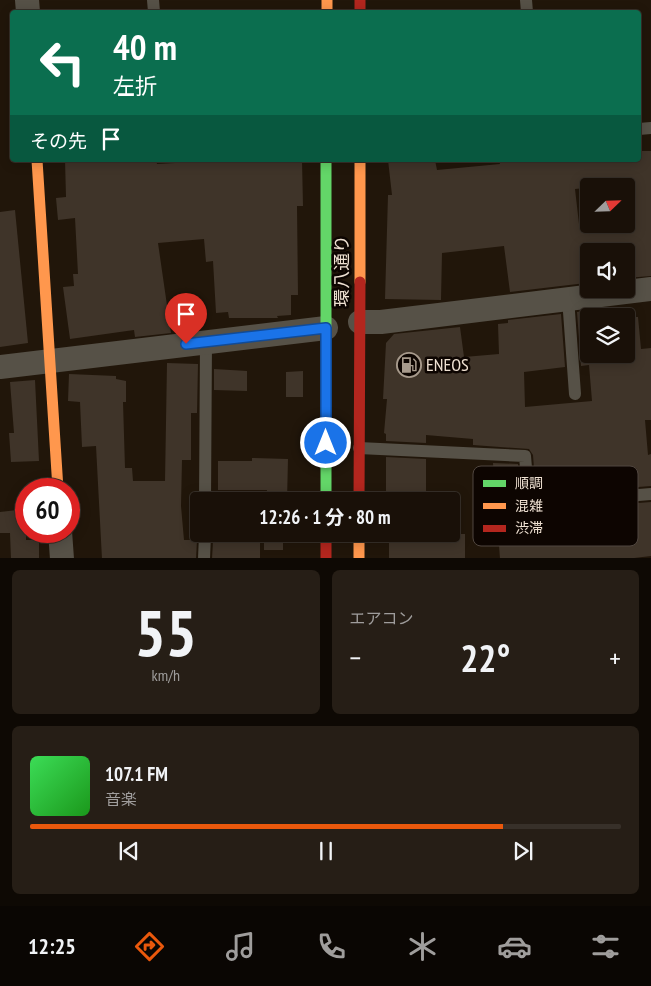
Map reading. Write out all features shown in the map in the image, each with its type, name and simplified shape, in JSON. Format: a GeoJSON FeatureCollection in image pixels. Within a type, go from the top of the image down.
{"type":"FeatureCollection","features":[{"type":"Feature","properties":{"kind":"main road"},"geometry":{"type":"LineString","coordinates":[[38,162],[57,478]]}},
{"type":"Feature","properties":{"kind":"main road","name":"環八通り"},"geometry":{"type":"LineString","coordinates":[[326,162],[326,492]]}},
{"type":"Feature","properties":{"kind":"main road","name":"環八通り"},"geometry":{"type":"LineString","coordinates":[[359,492],[360,162]]}},
{"type":"Feature","properties":{"kind":"main road"},"geometry":{"type":"LineString","coordinates":[[326,542],[326,558]]}},
{"type":"Feature","properties":{"kind":"main road"},"geometry":{"type":"LineString","coordinates":[[359,542],[359,558]]}},
{"type":"Feature","properties":{"kind":"street"},"geometry":{"type":"LineString","coordinates":[[360,322],[381,322],[651,289]]}},
{"type":"Feature","properties":{"kind":"street"},"geometry":{"type":"LineString","coordinates":[[0,367],[326,328]]}},
{"type":"Feature","properties":{"kind":"street"},"geometry":{"type":"LineString","coordinates":[[61,543],[62,558]]}},
{"type":"Feature","properties":{"kind":"lane"},"geometry":{"type":"LineString","coordinates":[[568,298],[575,394]]}},
{"type":"Feature","properties":{"kind":"lane"},"geometry":{"type":"LineString","coordinates":[[205,492],[206,342]]}},
{"type":"Feature","properties":{"kind":"lane"},"geometry":{"type":"LineString","coordinates":[[359,448],[525,456],[526,466]]}},
{"type":"Feature","properties":{"kind":"lane"},"geometry":{"type":"LineString","coordinates":[[638,495],[651,494]]}},
{"type":"Feature","properties":{"kind":"lane"},"geometry":{"type":"LineString","coordinates":[[204,542],[204,558]]}},
{"type":"Feature","properties":{"kind":"building"},"geometry":{"type":"Polygon","coordinates":[[[641,151],[651,151],[651,276],[635,277],[635,243],[580,243],[580,284],[510,292],[504,246],[442,253],[441,300],[385,299],[388,195],[392,195],[388,162],[435,162],[437,170],[500,164],[499,162],[641,162],[641,151]]]}},
{"type":"Feature","properties":{"kind":"building"},"geometry":{"type":"Polygon","coordinates":[[[65,162],[156,162],[157,164],[192,162],[302,162],[303,206],[297,206],[298,295],[291,295],[291,315],[277,316],[278,318],[229,318],[228,312],[216,313],[213,261],[206,262],[204,239],[158,243],[171,333],[135,337],[134,330],[70,339],[63,287],[74,286],[73,274],[78,274],[75,218],[58,220],[56,198],[66,197],[65,162]]]}},
{"type":"Feature","properties":{"kind":"building"},"geometry":{"type":"Polygon","coordinates":[[[15,210],[28,343],[0,347],[0,212],[15,210]]]}},
{"type":"Feature","properties":{"kind":"building"},"geometry":{"type":"Polygon","coordinates":[[[577,312],[580,312],[580,352],[577,312]]]}},
{"type":"Feature","properties":{"kind":"building"},"geometry":{"type":"Polygon","coordinates":[[[561,314],[565,367],[524,372],[525,407],[592,401],[589,365],[581,366],[581,363],[635,363],[635,317],[638,317],[641,349],[651,348],[651,420],[645,420],[648,455],[651,454],[651,486],[638,487],[638,466],[534,466],[533,455],[529,449],[473,445],[473,439],[426,435],[426,443],[386,441],[386,434],[384,433],[387,399],[383,399],[386,343],[394,334],[460,327],[464,357],[499,354],[498,324],[508,323],[508,320],[561,314]]]}},
{"type":"Feature","properties":{"kind":"building"},"geometry":{"type":"Polygon","coordinates":[[[167,363],[198,364],[197,413],[191,413],[191,460],[182,460],[181,506],[184,540],[197,542],[196,558],[102,558],[96,446],[82,447],[80,402],[68,401],[69,374],[116,376],[116,379],[126,381],[126,402],[123,402],[125,468],[132,468],[133,481],[165,481],[167,363]]]}},
{"type":"Feature","properties":{"kind":"building"},"geometry":{"type":"Polygon","coordinates":[[[214,369],[247,371],[247,391],[214,390],[214,369]]]}},
{"type":"Feature","properties":{"kind":"building"},"geometry":{"type":"Polygon","coordinates":[[[303,371],[303,397],[286,397],[286,372],[303,371]]]}},
{"type":"Feature","properties":{"kind":"building"},"geometry":{"type":"Polygon","coordinates":[[[35,380],[39,461],[11,462],[9,433],[14,433],[10,382],[35,380]]]}},
{"type":"Feature","properties":{"kind":"building"},"geometry":{"type":"Polygon","coordinates":[[[386,457],[426,459],[426,492],[386,492],[386,457]]]}},
{"type":"Feature","properties":{"kind":"building"},"geometry":{"type":"Polygon","coordinates":[[[252,458],[288,459],[287,492],[218,490],[218,461],[252,461],[252,458]]]}},
{"type":"Feature","properties":{"kind":"building"},"geometry":{"type":"Polygon","coordinates":[[[493,463],[518,464],[518,466],[493,466],[493,463]]]}},
{"type":"Feature","properties":{"kind":"building"},"geometry":{"type":"Polygon","coordinates":[[[651,502],[651,556],[634,558],[500,558],[499,546],[638,546],[638,503],[651,502]]]}},
{"type":"Feature","properties":{"kind":"building"},"geometry":{"type":"Polygon","coordinates":[[[15,510],[15,543],[39,543],[39,558],[11,558],[10,533],[0,533],[0,512],[15,510]]]}},
{"type":"Feature","properties":{"kind":"building"},"geometry":{"type":"Polygon","coordinates":[[[460,534],[465,534],[465,558],[389,558],[389,542],[460,542],[460,534]]]}},
{"type":"Feature","properties":{"kind":"building"},"geometry":{"type":"Polygon","coordinates":[[[213,542],[260,542],[260,558],[212,558],[213,542]]]}},
{"type":"Feature","properties":{"kind":"building"},"geometry":{"type":"Polygon","coordinates":[[[264,542],[283,542],[283,550],[264,550],[264,542]]]}},
{"type":"Feature","properties":{"kind":"traffic: fast"},"geometry":{"type":"LineString","coordinates":[[326,162],[326,492]]}},
{"type":"Feature","properties":{"kind":"traffic: slow"},"geometry":{"type":"LineString","coordinates":[[327,0],[327,10]]}},
{"type":"Feature","properties":{"kind":"traffic: slow"},"geometry":{"type":"LineString","coordinates":[[37,162],[57,478]]}},
{"type":"Feature","properties":{"kind":"traffic: slow"},"geometry":{"type":"LineString","coordinates":[[360,162],[360,282]]}},
{"type":"Feature","properties":{"kind":"traffic: slow"},"geometry":{"type":"LineString","coordinates":[[359,542],[359,558]]}},
{"type":"Feature","properties":{"kind":"traffic: jam"},"geometry":{"type":"LineString","coordinates":[[360,0],[360,10]]}},
{"type":"Feature","properties":{"kind":"traffic: jam"},"geometry":{"type":"LineString","coordinates":[[359,492],[360,282]]}},
{"type":"Feature","properties":{"kind":"traffic: jam"},"geometry":{"type":"LineString","coordinates":[[326,542],[326,558]]}},
{"type":"Feature","properties":{"kind":"place","name":"ENEOS"},"geometry":{"type":"Point","coordinates":[409,365]}},
{"type":"Feature","properties":{"kind":"route"},"geometry":{"type":"LineString","coordinates":[[186,344],[326,328],[326,443]]}}]}
